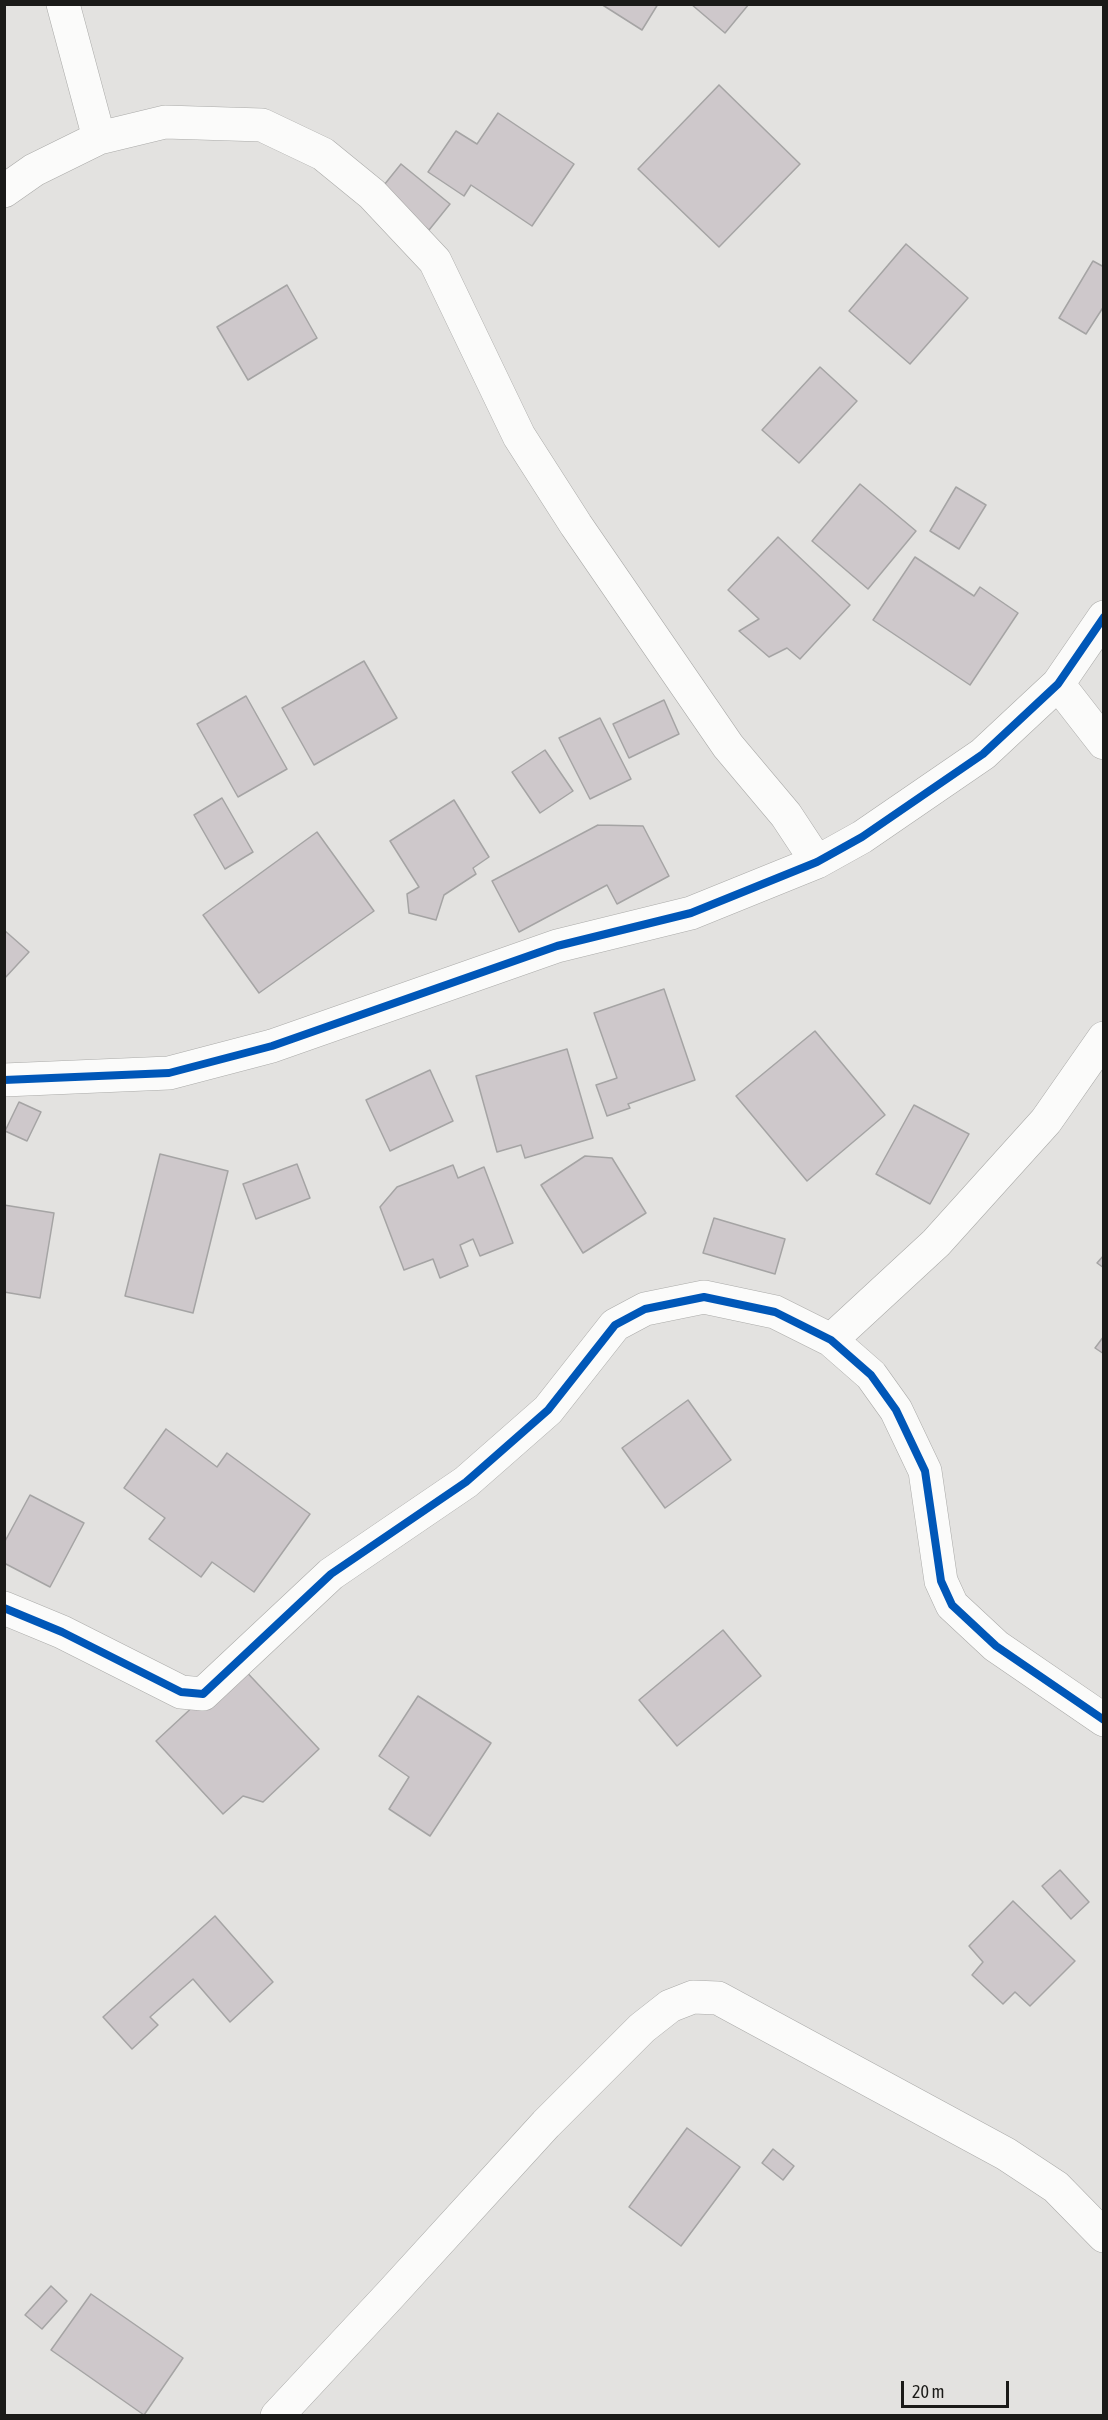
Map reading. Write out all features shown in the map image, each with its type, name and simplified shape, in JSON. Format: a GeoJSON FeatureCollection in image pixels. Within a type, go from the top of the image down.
{"type":"FeatureCollection","features":[{"type":"Feature","properties":{"kind":"street"},"geometry":{"type":"LineString","coordinates":[[63,4],[99,138]]}},
{"type":"Feature","properties":{"kind":"street"},"geometry":{"type":"LineString","coordinates":[[4,191],[34,170],[99,138],[165,122],[262,125],[323,154],[372,194],[435,261],[519,436],[576,525],[728,746],[786,814],[817,862]]}},
{"type":"Feature","properties":{"kind":"street"},"geometry":{"type":"LineString","coordinates":[[4,1080],[169,1073],[272,1047],[557,946],[692,913],[817,862],[862,837],[983,754],[1058,684],[1104,617]]}},
{"type":"Feature","properties":{"kind":"street"},"geometry":{"type":"LineString","coordinates":[[1058,684],[1104,743]]}},
{"type":"Feature","properties":{"kind":"street"},"geometry":{"type":"LineString","coordinates":[[831,1340],[936,1243],[1046,1121],[1104,1038]]}},
{"type":"Feature","properties":{"kind":"street"},"geometry":{"type":"LineString","coordinates":[[4,1608],[62,1632],[181,1692],[203,1694],[331,1574],[466,1482],[548,1410],[615,1325],[645,1309],[704,1297],[775,1312],[831,1340],[871,1375],[896,1410],[925,1471],[941,1581],[952,1605],[996,1646],[1104,1720]]}},
{"type":"Feature","properties":{"kind":"street"},"geometry":{"type":"LineString","coordinates":[[277,2415],[397,2288],[546,2124],[634,2036],[670,2006],[693,1997],[718,1998],[1006,2154],[1056,2187],[1104,2236]]}},
{"type":"Feature","properties":{"kind":"building"},"geometry":{"type":"Polygon","coordinates":[[[601,4],[658,4],[642,30],[601,4]]]}},
{"type":"Feature","properties":{"kind":"building"},"geometry":{"type":"Polygon","coordinates":[[[691,4],[749,4],[725,33],[691,4]]]}},
{"type":"Feature","properties":{"kind":"building"},"geometry":{"type":"Polygon","coordinates":[[[719,85],[800,164],[719,247],[638,169],[719,85]]]}},
{"type":"Feature","properties":{"kind":"building"},"geometry":{"type":"Polygon","coordinates":[[[498,113],[574,164],[532,226],[471,185],[464,196],[428,172],[456,131],[477,144],[498,113]]]}},
{"type":"Feature","properties":{"kind":"building"},"geometry":{"type":"Polygon","coordinates":[[[401,164],[450,204],[429,230],[380,190],[401,164]]]}},
{"type":"Feature","properties":{"kind":"building"},"geometry":{"type":"Polygon","coordinates":[[[906,244],[968,298],[910,364],[849,311],[906,244]]]}},
{"type":"Feature","properties":{"kind":"building"},"geometry":{"type":"Polygon","coordinates":[[[1093,261],[1104,267],[1104,306],[1086,334],[1059,318],[1093,261]]]}},
{"type":"Feature","properties":{"kind":"building"},"geometry":{"type":"Polygon","coordinates":[[[287,285],[317,338],[248,380],[217,327],[287,285]]]}},
{"type":"Feature","properties":{"kind":"building"},"geometry":{"type":"Polygon","coordinates":[[[820,367],[857,401],[799,463],[762,430],[820,367]]]}},
{"type":"Feature","properties":{"kind":"building"},"geometry":{"type":"Polygon","coordinates":[[[860,484],[916,531],[868,589],[812,541],[860,484]]]}},
{"type":"Feature","properties":{"kind":"building"},"geometry":{"type":"Polygon","coordinates":[[[956,487],[986,505],[959,549],[930,531],[956,487]]]}},
{"type":"Feature","properties":{"kind":"building"},"geometry":{"type":"Polygon","coordinates":[[[778,537],[850,605],[800,659],[787,648],[769,657],[739,631],[759,619],[728,590],[778,537]]]}},
{"type":"Feature","properties":{"kind":"building"},"geometry":{"type":"Polygon","coordinates":[[[915,557],[974,596],[980,587],[1018,613],[970,685],[873,620],[915,557]]]}},
{"type":"Feature","properties":{"kind":"building"},"geometry":{"type":"Polygon","coordinates":[[[364,661],[397,718],[314,765],[282,708],[364,661]]]}},
{"type":"Feature","properties":{"kind":"building"},"geometry":{"type":"Polygon","coordinates":[[[246,696],[287,769],[238,797],[197,724],[246,696]]]}},
{"type":"Feature","properties":{"kind":"building"},"geometry":{"type":"Polygon","coordinates":[[[664,700],[679,734],[629,758],[613,724],[664,700]]]}},
{"type":"Feature","properties":{"kind":"building"},"geometry":{"type":"Polygon","coordinates":[[[600,718],[631,779],[590,799],[559,738],[600,718]]]}},
{"type":"Feature","properties":{"kind":"building"},"geometry":{"type":"Polygon","coordinates":[[[545,750],[573,791],[540,813],[512,772],[545,750]]]}},
{"type":"Feature","properties":{"kind":"building"},"geometry":{"type":"Polygon","coordinates":[[[222,798],[253,852],[225,869],[194,815],[222,798]]]}},
{"type":"Feature","properties":{"kind":"building"},"geometry":{"type":"Polygon","coordinates":[[[454,800],[489,857],[473,868],[476,874],[444,895],[436,920],[409,913],[407,894],[419,887],[390,841],[454,800]]]}},
{"type":"Feature","properties":{"kind":"building"},"geometry":{"type":"Polygon","coordinates":[[[598,825],[643,826],[669,876],[617,904],[607,885],[519,932],[492,881],[598,825]]]}},
{"type":"Feature","properties":{"kind":"building"},"geometry":{"type":"Polygon","coordinates":[[[317,832],[374,911],[259,993],[203,915],[317,832]]]}},
{"type":"Feature","properties":{"kind":"building"},"geometry":{"type":"Polygon","coordinates":[[[4,930],[29,952],[4,979],[4,930]]]}},
{"type":"Feature","properties":{"kind":"building"},"geometry":{"type":"Polygon","coordinates":[[[664,989],[695,1080],[628,1104],[630,1108],[607,1116],[596,1085],[617,1078],[594,1013],[664,989]]]}},
{"type":"Feature","properties":{"kind":"building"},"geometry":{"type":"Polygon","coordinates":[[[815,1031],[885,1115],[807,1181],[736,1096],[815,1031]]]}},
{"type":"Feature","properties":{"kind":"building"},"geometry":{"type":"Polygon","coordinates":[[[567,1049],[593,1138],[525,1158],[521,1145],[497,1152],[476,1076],[567,1049]]]}},
{"type":"Feature","properties":{"kind":"building"},"geometry":{"type":"Polygon","coordinates":[[[430,1070],[453,1121],[390,1151],[366,1100],[430,1070]]]}},
{"type":"Feature","properties":{"kind":"building"},"geometry":{"type":"Polygon","coordinates":[[[19,1102],[41,1112],[27,1141],[5,1131],[19,1102]]]}},
{"type":"Feature","properties":{"kind":"building"},"geometry":{"type":"Polygon","coordinates":[[[914,1105],[969,1134],[930,1204],[876,1174],[914,1105]]]}},
{"type":"Feature","properties":{"kind":"building"},"geometry":{"type":"Polygon","coordinates":[[[160,1154],[228,1171],[193,1313],[125,1296],[160,1154]]]}},
{"type":"Feature","properties":{"kind":"building"},"geometry":{"type":"Polygon","coordinates":[[[585,1156],[612,1158],[646,1213],[583,1253],[541,1185],[585,1156]]]}},
{"type":"Feature","properties":{"kind":"building"},"geometry":{"type":"Polygon","coordinates":[[[297,1164],[310,1198],[256,1219],[243,1184],[297,1164]]]}},
{"type":"Feature","properties":{"kind":"building"},"geometry":{"type":"Polygon","coordinates":[[[453,1165],[458,1178],[484,1167],[513,1243],[480,1256],[473,1239],[460,1245],[468,1266],[440,1278],[433,1259],[404,1270],[380,1207],[397,1187],[453,1165]]]}},
{"type":"Feature","properties":{"kind":"building"},"geometry":{"type":"Polygon","coordinates":[[[4,1205],[54,1213],[40,1298],[4,1292],[4,1205]]]}},
{"type":"Feature","properties":{"kind":"building"},"geometry":{"type":"Polygon","coordinates":[[[714,1218],[785,1239],[775,1274],[703,1253],[714,1218]]]}},
{"type":"Feature","properties":{"kind":"building"},"geometry":{"type":"Polygon","coordinates":[[[1104,1255],[1104,1268],[1097,1263],[1104,1255]]]}},
{"type":"Feature","properties":{"kind":"building"},"geometry":{"type":"Polygon","coordinates":[[[1104,1336],[1104,1354],[1095,1348],[1104,1336]]]}},
{"type":"Feature","properties":{"kind":"building"},"geometry":{"type":"Polygon","coordinates":[[[688,1400],[731,1460],[665,1508],[622,1448],[688,1400]]]}},
{"type":"Feature","properties":{"kind":"building"},"geometry":{"type":"Polygon","coordinates":[[[166,1429],[217,1467],[227,1453],[310,1514],[254,1592],[212,1562],[201,1577],[149,1539],[165,1518],[124,1488],[166,1429]]]}},
{"type":"Feature","properties":{"kind":"building"},"geometry":{"type":"Polygon","coordinates":[[[30,1495],[84,1523],[50,1587],[4,1563],[4,1543],[30,1495]]]}},
{"type":"Feature","properties":{"kind":"building"},"geometry":{"type":"Polygon","coordinates":[[[723,1630],[761,1676],[677,1746],[639,1700],[723,1630]]]}},
{"type":"Feature","properties":{"kind":"building"},"geometry":{"type":"Polygon","coordinates":[[[239,1664],[319,1749],[263,1802],[243,1796],[223,1814],[156,1741],[239,1664]]]}},
{"type":"Feature","properties":{"kind":"building"},"geometry":{"type":"Polygon","coordinates":[[[418,1696],[491,1743],[430,1836],[389,1809],[409,1777],[379,1756],[418,1696]]]}},
{"type":"Feature","properties":{"kind":"building"},"geometry":{"type":"Polygon","coordinates":[[[1060,1870],[1089,1902],[1071,1919],[1042,1886],[1060,1870]]]}},
{"type":"Feature","properties":{"kind":"building"},"geometry":{"type":"Polygon","coordinates":[[[1013,1901],[1075,1961],[1030,2006],[1015,1992],[1003,2004],[972,1975],[983,1962],[969,1946],[1013,1901]]]}},
{"type":"Feature","properties":{"kind":"building"},"geometry":{"type":"Polygon","coordinates":[[[215,1916],[273,1982],[230,2022],[193,1979],[150,2017],[158,2025],[132,2049],[103,2017],[215,1916]]]}},
{"type":"Feature","properties":{"kind":"building"},"geometry":{"type":"Polygon","coordinates":[[[687,2128],[740,2167],[681,2246],[629,2207],[687,2128]]]}},
{"type":"Feature","properties":{"kind":"building"},"geometry":{"type":"Polygon","coordinates":[[[773,2149],[794,2166],[783,2180],[762,2163],[773,2149]]]}},
{"type":"Feature","properties":{"kind":"building"},"geometry":{"type":"Polygon","coordinates":[[[51,2286],[67,2301],[42,2329],[25,2315],[51,2286]]]}},
{"type":"Feature","properties":{"kind":"building"},"geometry":{"type":"Polygon","coordinates":[[[91,2294],[183,2358],[144,2415],[51,2350],[91,2294]]]}},
{"type":"Feature","properties":{"kind":"cycle path"},"geometry":{"type":"LineString","coordinates":[[4,1080],[169,1073],[272,1046],[557,946],[691,913],[817,862],[862,837],[983,754],[1058,684],[1104,617]]}},
{"type":"Feature","properties":{"kind":"cycle path"},"geometry":{"type":"LineString","coordinates":[[4,1608],[62,1632],[181,1692],[203,1694],[331,1574],[466,1482],[548,1410],[615,1325],[645,1309],[704,1297],[775,1312],[831,1340],[871,1375],[896,1410],[925,1471],[941,1581],[952,1605],[996,1646],[1104,1720]]}}]}
